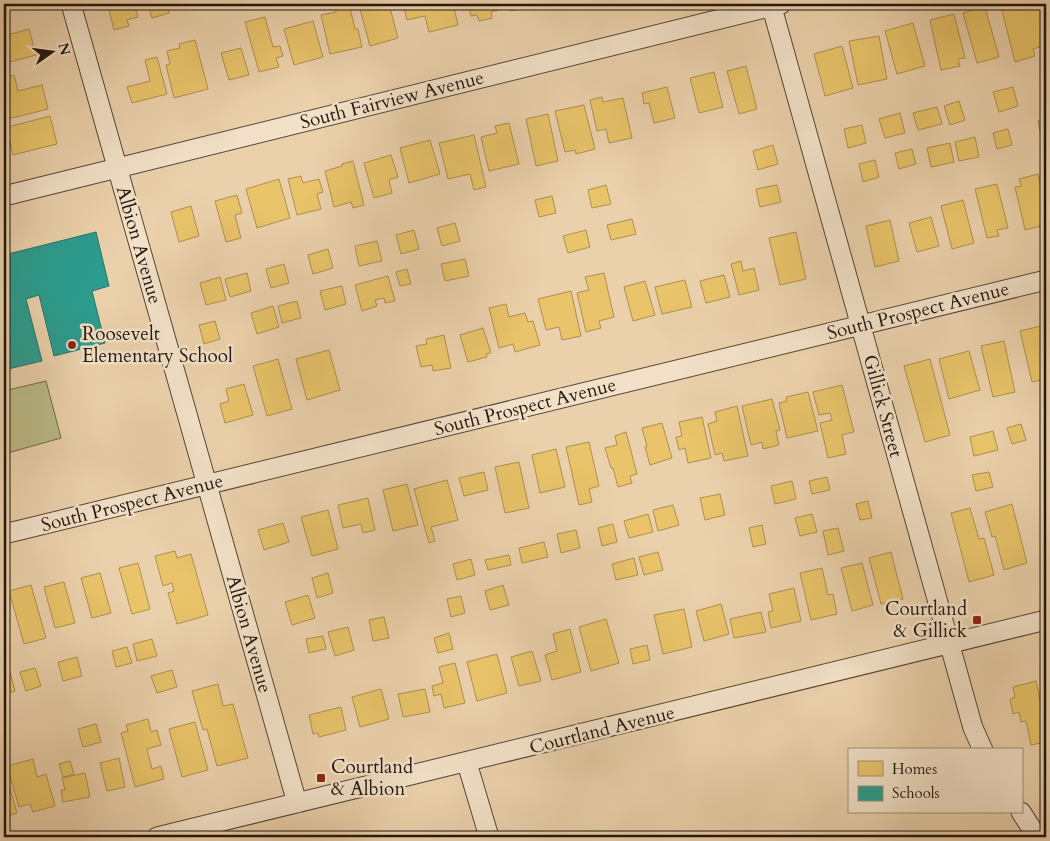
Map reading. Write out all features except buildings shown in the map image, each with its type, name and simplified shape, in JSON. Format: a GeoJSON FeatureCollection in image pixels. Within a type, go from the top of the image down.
{"type":"FeatureCollection","features":[{"type":"Feature","properties":{"kind":"street","name":"Albion Avenue"},"geometry":{"type":"LineString","coordinates":[[71,4],[297,803]]}},
{"type":"Feature","properties":{"kind":"street","name":"South Fairview Avenue"},"geometry":{"type":"LineString","coordinates":[[4,196],[774,4]]}},
{"type":"Feature","properties":{"kind":"street","name":"Gillick Street"},"geometry":{"type":"LineString","coordinates":[[774,4],[973,728],[982,748]]}},
{"type":"Feature","properties":{"kind":"street","name":"South Prospect Avenue"},"geometry":{"type":"LineString","coordinates":[[4,534],[1046,280]]}},
{"type":"Feature","properties":{"kind":"street","name":"Courtland Avenue"},"geometry":{"type":"LineString","coordinates":[[157,837],[467,763],[1046,620]]}},
{"type":"Feature","properties":{"kind":"street"},"geometry":{"type":"LineString","coordinates":[[467,763],[489,837]]}},
{"type":"Feature","properties":{"kind":"street"},"geometry":{"type":"LineString","coordinates":[[1022,814],[1037,837]]}},
{"type":"Feature","properties":{"kind":"green space"},"geometry":{"type":"Polygon","coordinates":[[[46,381],[61,438],[4,454],[4,391],[46,381]]]}},
{"type":"Feature","properties":{"kind":"place","name":"Roosevelt Elementary School"},"geometry":{"type":"Point","coordinates":[72,345]}},
{"type":"Feature","properties":{"kind":"place","name":"Courtland & Gillick"},"geometry":{"type":"Point","coordinates":[977,620]}},
{"type":"Feature","properties":{"kind":"place","name":"Courtland & Albion"},"geometry":{"type":"Point","coordinates":[321,778]}}]}
